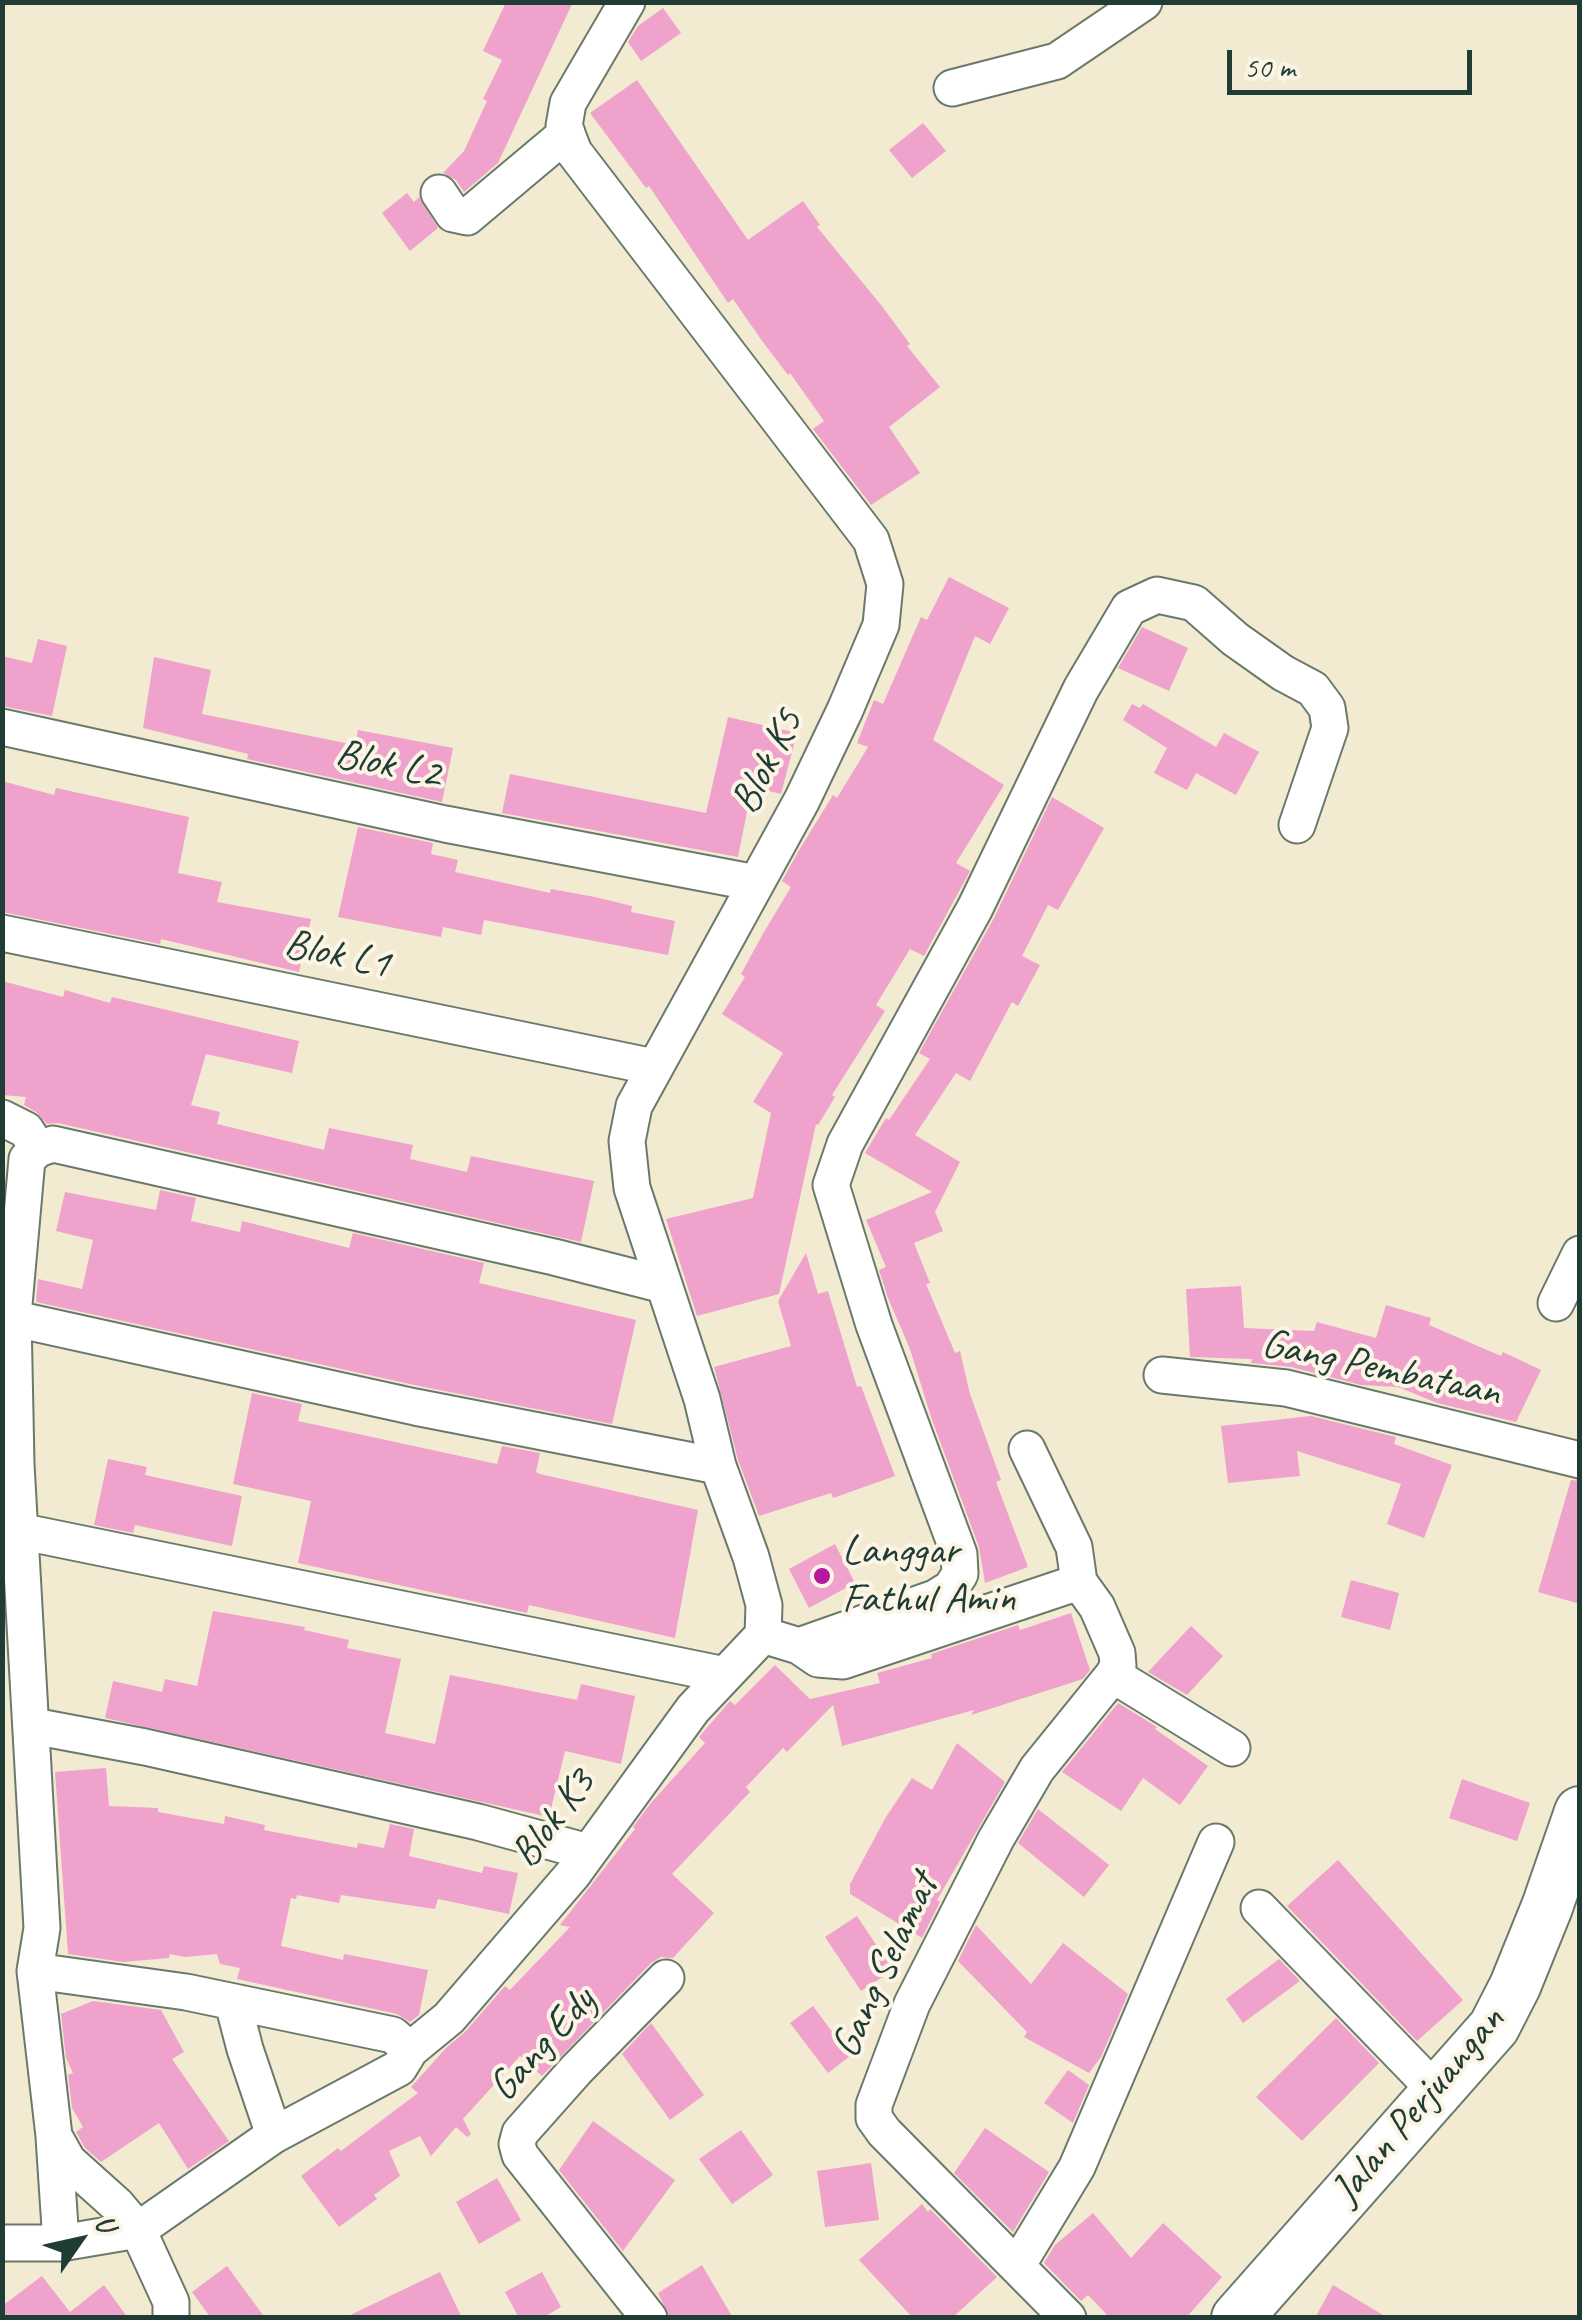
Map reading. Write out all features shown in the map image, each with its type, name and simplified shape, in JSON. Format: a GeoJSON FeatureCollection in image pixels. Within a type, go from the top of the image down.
{"type":"FeatureCollection","features":[{"type":"Feature","properties":{"kind":"street"},"geometry":{"type":"LineString","coordinates":[[438,193],[454,214],[468,216],[566,133],[568,102],[628,2]]}},
{"type":"Feature","properties":{"kind":"street"},"geometry":{"type":"LineString","coordinates":[[952,88],[1056,61],[1144,2]]}},
{"type":"Feature","properties":{"kind":"street","name":"Blok K5"},"geometry":{"type":"LineString","coordinates":[[566,133],[574,152],[872,540],[885,584],[881,625],[802,800],[634,1106],[628,1142],[632,1188],[702,1398],[718,1466],[751,1557],[764,1605],[763,1635]]}},
{"type":"Feature","properties":{"kind":"street"},"geometry":{"type":"LineString","coordinates":[[800,1646],[934,1598],[951,1588],[960,1574],[959,1554],[874,1325],[832,1184],[846,1144],[975,908],[1080,690],[1129,608],[1157,594],[1194,603],[1235,640],[1313,689],[1327,708],[1330,728],[1297,824]]}},
{"type":"Feature","properties":{"kind":"street","name":"Blok L2"},"geometry":{"type":"LineString","coordinates":[[2,727],[483,832],[756,883]]}},
{"type":"Feature","properties":{"kind":"street","name":"Blok L1"},"geometry":{"type":"LineString","coordinates":[[2,933],[654,1067]]}},
{"type":"Feature","properties":{"kind":"street"},"geometry":{"type":"LineString","coordinates":[[2,1118],[26,1130],[38,1148]]}},
{"type":"Feature","properties":{"kind":"street"},"geometry":{"type":"LineString","coordinates":[[61,2243],[54,2136],[35,1971],[42,1928],[8,1316],[27,1159],[38,1148],[53,1144],[664,1285]]}},
{"type":"Feature","properties":{"kind":"street"},"geometry":{"type":"LineString","coordinates":[[1556,1303],[1580,1254]]}},
{"type":"Feature","properties":{"kind":"street"},"geometry":{"type":"LineString","coordinates":[[8,1316],[415,1408],[718,1466]]}},
{"type":"Feature","properties":{"kind":"street","name":"Gang Pembataan"},"geometry":{"type":"LineString","coordinates":[[1162,1375],[1286,1388],[1580,1460]]}},
{"type":"Feature","properties":{"kind":"street"},"geometry":{"type":"LineString","coordinates":[[1028,1449],[1074,1547],[1079,1582],[1096,1607],[1117,1654],[1118,1666],[1113,1675],[1232,1748]]}},
{"type":"Feature","properties":{"kind":"street"},"geometry":{"type":"LineString","coordinates":[[19,1531],[725,1674]]}},
{"type":"Feature","properties":{"kind":"street"},"geometry":{"type":"LineString","coordinates":[[763,1635],[800,1646],[818,1659],[844,1661],[1079,1582]]}},
{"type":"Feature","properties":{"kind":"street","name":"Blok K3"},"geometry":{"type":"LineString","coordinates":[[138,2230],[274,2135],[399,2068],[410,2050],[449,2018],[573,1874],[693,1710],[763,1635]]}},
{"type":"Feature","properties":{"kind":"street","name":"Gang Selamat"},"geometry":{"type":"LineString","coordinates":[[1068,2318],[884,2132],[874,2118],[874,2104],[912,2004],[996,1839],[1037,1768],[1113,1675]]}},
{"type":"Feature","properties":{"kind":"street"},"geometry":{"type":"LineString","coordinates":[[32,1726],[145,1747],[478,1822],[588,1852]]}},
{"type":"Feature","properties":{"kind":"street","name":"Jalan Perjuangan"},"geometry":{"type":"LineString","coordinates":[[1238,2318],[1494,2027],[1547,1907],[1580,1812]]}},
{"type":"Feature","properties":{"kind":"street"},"geometry":{"type":"LineString","coordinates":[[1017,2266],[1077,2167],[1216,1842]]}},
{"type":"Feature","properties":{"kind":"street"},"geometry":{"type":"LineString","coordinates":[[1259,1908],[1437,2092]]}},
{"type":"Feature","properties":{"kind":"street"},"geometry":{"type":"LineString","coordinates":[[35,1971],[138,1984],[393,2035],[410,2050]]}},
{"type":"Feature","properties":{"kind":"street","name":"Gang Edy"},"geometry":{"type":"LineString","coordinates":[[649,2318],[520,2155],[516,2144],[520,2133],[542,2108],[666,1978]]}},
{"type":"Feature","properties":{"kind":"street"},"geometry":{"type":"LineString","coordinates":[[234,2004],[274,2135]]}},
{"type":"Feature","properties":{"kind":"street"},"geometry":{"type":"LineString","coordinates":[[54,2136],[68,2161],[117,2205],[138,2230],[171,2302],[171,2318]]}},
{"type":"Feature","properties":{"kind":"street"},"geometry":{"type":"LineString","coordinates":[[2,2243],[61,2243],[138,2230]]}},
{"type":"Feature","properties":{"kind":"building"},"geometry":{"type":"Polygon","coordinates":[[[506,2],[573,2],[498,163],[464,192],[456,180],[443,173],[464,151],[487,101],[483,99],[502,60],[483,51],[506,2]]]}},
{"type":"Feature","properties":{"kind":"building"},"geometry":{"type":"Polygon","coordinates":[[[663,8],[681,33],[641,61],[628,42],[638,26],[663,8]]]}},
{"type":"Feature","properties":{"kind":"building"},"geometry":{"type":"Polygon","coordinates":[[[637,80],[748,240],[803,201],[820,225],[817,227],[881,305],[940,387],[889,427],[920,473],[871,505],[813,429],[824,421],[790,373],[733,299],[728,303],[649,186],[646,188],[590,113],[637,80]]]}},
{"type":"Feature","properties":{"kind":"building"},"geometry":{"type":"Polygon","coordinates":[[[923,123],[946,151],[912,178],[889,150],[923,123]]]}},
{"type":"Feature","properties":{"kind":"building"},"geometry":{"type":"Polygon","coordinates":[[[407,193],[414,202],[419,197],[438,228],[410,251],[382,213],[407,193]]]}},
{"type":"Feature","properties":{"kind":"building"},"geometry":{"type":"Polygon","coordinates":[[[949,577],[1009,608],[990,644],[975,636],[933,740],[1004,785],[956,863],[970,871],[924,956],[910,949],[876,1005],[885,1011],[816,1124],[779,1294],[697,1316],[666,1219],[753,1198],[771,1113],[753,1102],[783,1053],[722,1014],[791,887],[782,881],[833,795],[837,798],[868,747],[857,743],[874,700],[883,704],[921,617],[927,620],[949,577]]]}},
{"type":"Feature","properties":{"kind":"building"},"geometry":{"type":"Polygon","coordinates":[[[1142,627],[1188,648],[1169,691],[1118,668],[1142,627]]]}},
{"type":"Feature","properties":{"kind":"building"},"geometry":{"type":"Polygon","coordinates":[[[38,639],[67,646],[52,716],[2,706],[2,656],[32,663],[38,639]]]}},
{"type":"Feature","properties":{"kind":"building"},"geometry":{"type":"Polygon","coordinates":[[[154,657],[211,670],[202,714],[355,745],[358,730],[453,748],[442,802],[247,759],[248,754],[143,728],[154,657]]]}},
{"type":"Feature","properties":{"kind":"building"},"geometry":{"type":"Polygon","coordinates":[[[1132,704],[1140,708],[1143,704],[1216,747],[1224,733],[1259,752],[1236,795],[1196,773],[1187,790],[1154,773],[1167,748],[1123,720],[1132,704]]]}},
{"type":"Feature","properties":{"kind":"building"},"geometry":{"type":"Polygon","coordinates":[[[728,717],[797,733],[781,794],[752,787],[738,857],[502,813],[510,774],[706,813],[728,717]]]}},
{"type":"Feature","properties":{"kind":"building"},"geometry":{"type":"Polygon","coordinates":[[[2,781],[54,795],[56,788],[189,817],[178,873],[222,882],[217,902],[311,919],[299,972],[161,939],[160,944],[2,912],[2,781]]]}},
{"type":"Feature","properties":{"kind":"building"},"geometry":{"type":"Polygon","coordinates":[[[1052,797],[1104,828],[1058,910],[1048,905],[1022,956],[1040,965],[1018,1006],[1012,1002],[970,1081],[956,1073],[915,1135],[960,1162],[935,1212],[943,1231],[914,1243],[930,1283],[926,1284],[955,1353],[960,1351],[970,1394],[1001,1480],[996,1482],[1028,1567],[985,1583],[979,1547],[910,1349],[888,1298],[879,1270],[886,1267],[866,1220],[932,1192],[865,1153],[930,1059],[919,1053],[994,918],[1052,797]]]}},
{"type":"Feature","properties":{"kind":"building"},"geometry":{"type":"Polygon","coordinates":[[[358,827],[433,843],[431,854],[458,860],[455,872],[550,893],[551,889],[595,897],[632,906],[631,912],[675,921],[668,955],[484,920],[481,935],[443,927],[441,937],[338,917],[358,827]]]}},
{"type":"Feature","properties":{"kind":"building"},"geometry":{"type":"Polygon","coordinates":[[[2,981],[63,997],[65,990],[110,1003],[112,997],[299,1041],[292,1073],[206,1054],[191,1105],[220,1112],[217,1124],[324,1150],[329,1128],[413,1145],[410,1159],[467,1172],[471,1156],[594,1181],[581,1242],[58,1123],[47,1124],[24,1105],[26,1097],[2,1095],[2,981]]]}},
{"type":"Feature","properties":{"kind":"building"},"geometry":{"type":"Polygon","coordinates":[[[160,1190],[196,1198],[191,1221],[240,1232],[242,1221],[349,1248],[353,1233],[484,1263],[479,1283],[636,1320],[612,1424],[36,1302],[38,1279],[82,1289],[93,1240],[56,1231],[65,1192],[156,1210],[160,1190]]]}},
{"type":"Feature","properties":{"kind":"building"},"geometry":{"type":"Polygon","coordinates":[[[806,1253],[818,1294],[828,1291],[857,1387],[861,1386],[895,1476],[833,1498],[831,1493],[759,1516],[738,1460],[714,1367],[791,1346],[778,1301],[806,1253]]]}},
{"type":"Feature","properties":{"kind":"building"},"geometry":{"type":"Polygon","coordinates":[[[1241,1286],[1244,1328],[1314,1331],[1317,1322],[1376,1338],[1386,1305],[1431,1318],[1429,1325],[1541,1370],[1516,1422],[1437,1403],[1398,1387],[1361,1385],[1291,1367],[1251,1363],[1252,1359],[1190,1357],[1186,1289],[1241,1286]]]}},
{"type":"Feature","properties":{"kind":"building"},"geometry":{"type":"Polygon","coordinates":[[[252,1393],[302,1404],[298,1421],[497,1464],[502,1446],[540,1453],[536,1472],[540,1474],[698,1510],[675,1638],[529,1605],[527,1613],[298,1563],[311,1501],[233,1484],[252,1393]]]}},
{"type":"Feature","properties":{"kind":"building"},"geometry":{"type":"Polygon","coordinates":[[[1311,1416],[1396,1437],[1394,1444],[1452,1465],[1424,1538],[1387,1524],[1401,1484],[1297,1451],[1300,1476],[1228,1483],[1221,1426],[1311,1416]]]}},
{"type":"Feature","properties":{"kind":"building"},"geometry":{"type":"Polygon","coordinates":[[[108,1459],[147,1467],[145,1475],[242,1496],[232,1546],[135,1525],[133,1533],[94,1525],[108,1459]]]}},
{"type":"Feature","properties":{"kind":"building"},"geometry":{"type":"Polygon","coordinates":[[[1571,1480],[1580,1481],[1580,1604],[1538,1592],[1571,1480]]]}},
{"type":"Feature","properties":{"kind":"building","name":"Langgar Fathul Amin"},"geometry":{"type":"Polygon","coordinates":[[[835,1544],[855,1583],[809,1608],[789,1569],[835,1544]]]}},
{"type":"Feature","properties":{"kind":"building"},"geometry":{"type":"Polygon","coordinates":[[[1351,1580],[1399,1593],[1390,1630],[1341,1617],[1351,1580]]]}},
{"type":"Feature","properties":{"kind":"building"},"geometry":{"type":"Polygon","coordinates":[[[213,1611],[305,1627],[304,1630],[349,1640],[347,1648],[401,1659],[385,1733],[435,1744],[450,1675],[577,1700],[581,1684],[635,1696],[621,1764],[565,1751],[549,1817],[105,1718],[113,1681],[162,1692],[165,1679],[197,1686],[213,1611]]]}},
{"type":"Feature","properties":{"kind":"building"},"geometry":{"type":"Polygon","coordinates":[[[1071,1613],[1090,1670],[1083,1679],[971,1715],[974,1710],[842,1746],[833,1705],[787,1752],[783,1748],[746,1787],[750,1792],[672,1874],[714,1913],[673,1958],[661,1957],[651,1963],[542,2076],[520,2056],[463,2119],[471,2134],[467,2137],[456,2127],[431,2156],[420,2136],[389,2151],[400,2176],[339,2227],[301,2176],[418,2093],[411,2087],[447,2047],[505,1986],[510,1990],[570,1927],[560,1925],[650,1804],[705,1743],[699,1737],[730,1701],[735,1705],[775,1665],[810,1699],[880,1683],[877,1673],[932,1658],[931,1654],[1018,1625],[1020,1630],[1071,1613]]]}},
{"type":"Feature","properties":{"kind":"building"},"geometry":{"type":"Polygon","coordinates":[[[1191,1626],[1223,1656],[1187,1695],[1148,1672],[1191,1626]]]}},
{"type":"Feature","properties":{"kind":"building"},"geometry":{"type":"Polygon","coordinates":[[[1118,1703],[1208,1766],[1180,1805],[1143,1778],[1121,1811],[1062,1772],[1118,1703]]]}},
{"type":"Feature","properties":{"kind":"building"},"geometry":{"type":"Polygon","coordinates":[[[957,1743],[1005,1782],[937,1900],[940,1902],[922,1938],[850,1894],[850,1884],[912,1778],[932,1790],[957,1743]]]}},
{"type":"Feature","properties":{"kind":"building"},"geometry":{"type":"Polygon","coordinates":[[[106,1768],[109,1806],[158,1808],[158,1812],[224,1824],[225,1816],[265,1825],[264,1830],[357,1848],[358,1843],[384,1848],[390,1824],[414,1829],[409,1856],[482,1873],[484,1866],[518,1873],[509,1914],[438,1899],[435,1909],[341,1895],[339,1903],[297,1895],[296,1899],[291,1898],[281,1946],[343,1960],[344,1954],[428,1970],[419,2015],[410,2022],[397,2014],[237,1979],[240,1968],[220,1964],[217,1954],[170,1954],[169,1958],[123,1962],[68,1954],[55,1772],[106,1768]]]}},
{"type":"Feature","properties":{"kind":"building"},"geometry":{"type":"Polygon","coordinates":[[[1462,1779],[1530,1803],[1517,1841],[1449,1818],[1462,1779]]]}},
{"type":"Feature","properties":{"kind":"building"},"geometry":{"type":"Polygon","coordinates":[[[1038,1809],[1109,1865],[1084,1897],[1018,1843],[1038,1809]]]}},
{"type":"Feature","properties":{"kind":"building"},"geometry":{"type":"Polygon","coordinates":[[[1338,1860],[1463,2000],[1417,2041],[1287,1906],[1338,1860]]]}},
{"type":"Feature","properties":{"kind":"building"},"geometry":{"type":"Polygon","coordinates":[[[857,1916],[893,1970],[861,1991],[825,1937],[857,1916]]]}},
{"type":"Feature","properties":{"kind":"building"},"geometry":{"type":"Polygon","coordinates":[[[976,1925],[1031,1984],[1063,1943],[1128,1994],[1101,2057],[1089,2073],[1024,2037],[1027,2032],[958,1961],[976,1925]]]}},
{"type":"Feature","properties":{"kind":"building"},"geometry":{"type":"Polygon","coordinates":[[[1279,1959],[1300,1981],[1243,2023],[1226,1999],[1279,1959]]]}},
{"type":"Feature","properties":{"kind":"building"},"geometry":{"type":"Polygon","coordinates":[[[93,2001],[161,2010],[184,2052],[172,2059],[229,2141],[188,2169],[159,2123],[101,2162],[85,2148],[76,2132],[83,2127],[72,2108],[68,2075],[73,2073],[66,2058],[61,2014],[93,2001]]]}},
{"type":"Feature","properties":{"kind":"building"},"geometry":{"type":"Polygon","coordinates":[[[813,2006],[850,2056],[828,2073],[790,2023],[813,2006]]]}},
{"type":"Feature","properties":{"kind":"building"},"geometry":{"type":"Polygon","coordinates":[[[1336,2018],[1379,2063],[1302,2141],[1256,2097],[1336,2018]]]}},
{"type":"Feature","properties":{"kind":"building"},"geometry":{"type":"Polygon","coordinates":[[[651,2023],[704,2095],[670,2120],[622,2054],[651,2023]]]}},
{"type":"Feature","properties":{"kind":"building"},"geometry":{"type":"Polygon","coordinates":[[[1068,2070],[1089,2085],[1073,2123],[1044,2103],[1068,2070]]]}},
{"type":"Feature","properties":{"kind":"building"},"geometry":{"type":"Polygon","coordinates":[[[593,2121],[675,2180],[623,2251],[559,2170],[593,2121]]]}},
{"type":"Feature","properties":{"kind":"building"},"geometry":{"type":"Polygon","coordinates":[[[985,2128],[1049,2172],[1013,2232],[954,2173],[985,2128]]]}},
{"type":"Feature","properties":{"kind":"building"},"geometry":{"type":"Polygon","coordinates":[[[741,2130],[773,2175],[732,2204],[699,2159],[741,2130]]]}},
{"type":"Feature","properties":{"kind":"building"},"geometry":{"type":"Polygon","coordinates":[[[871,2163],[879,2220],[825,2227],[817,2171],[871,2163]]]}},
{"type":"Feature","properties":{"kind":"building"},"geometry":{"type":"Polygon","coordinates":[[[497,2178],[521,2220],[479,2244],[456,2202],[497,2178]]]}},
{"type":"Feature","properties":{"kind":"building"},"geometry":{"type":"Polygon","coordinates":[[[922,2204],[997,2277],[952,2318],[913,2318],[859,2260],[922,2204]]]}},
{"type":"Feature","properties":{"kind":"building"},"geometry":{"type":"Polygon","coordinates":[[[1093,2213],[1131,2258],[1163,2223],[1222,2277],[1186,2318],[1110,2318],[1088,2295],[1081,2301],[1044,2263],[1055,2245],[1093,2213]]]}},
{"type":"Feature","properties":{"kind":"building"},"geometry":{"type":"Polygon","coordinates":[[[702,2265],[733,2318],[670,2318],[658,2293],[702,2265]]]}},
{"type":"Feature","properties":{"kind":"building"},"geometry":{"type":"Polygon","coordinates":[[[227,2266],[265,2318],[211,2318],[192,2292],[227,2266]]]}},
{"type":"Feature","properties":{"kind":"building"},"geometry":{"type":"Polygon","coordinates":[[[440,2272],[462,2318],[344,2318],[440,2272]]]}},
{"type":"Feature","properties":{"kind":"building"},"geometry":{"type":"Polygon","coordinates":[[[542,2272],[561,2307],[542,2318],[519,2318],[505,2292],[542,2272]]]}},
{"type":"Feature","properties":{"kind":"building"},"geometry":{"type":"Polygon","coordinates":[[[42,2276],[70,2312],[104,2285],[128,2318],[2,2318],[2,2306],[42,2276]]]}},
{"type":"Feature","properties":{"kind":"building"},"geometry":{"type":"Polygon","coordinates":[[[1333,2285],[1388,2318],[1315,2318],[1333,2285]]]}},
{"type":"Feature","properties":{"kind":"place","name":"Langgar Fathul Amin"},"geometry":{"type":"Point","coordinates":[822,1576]}}]}
